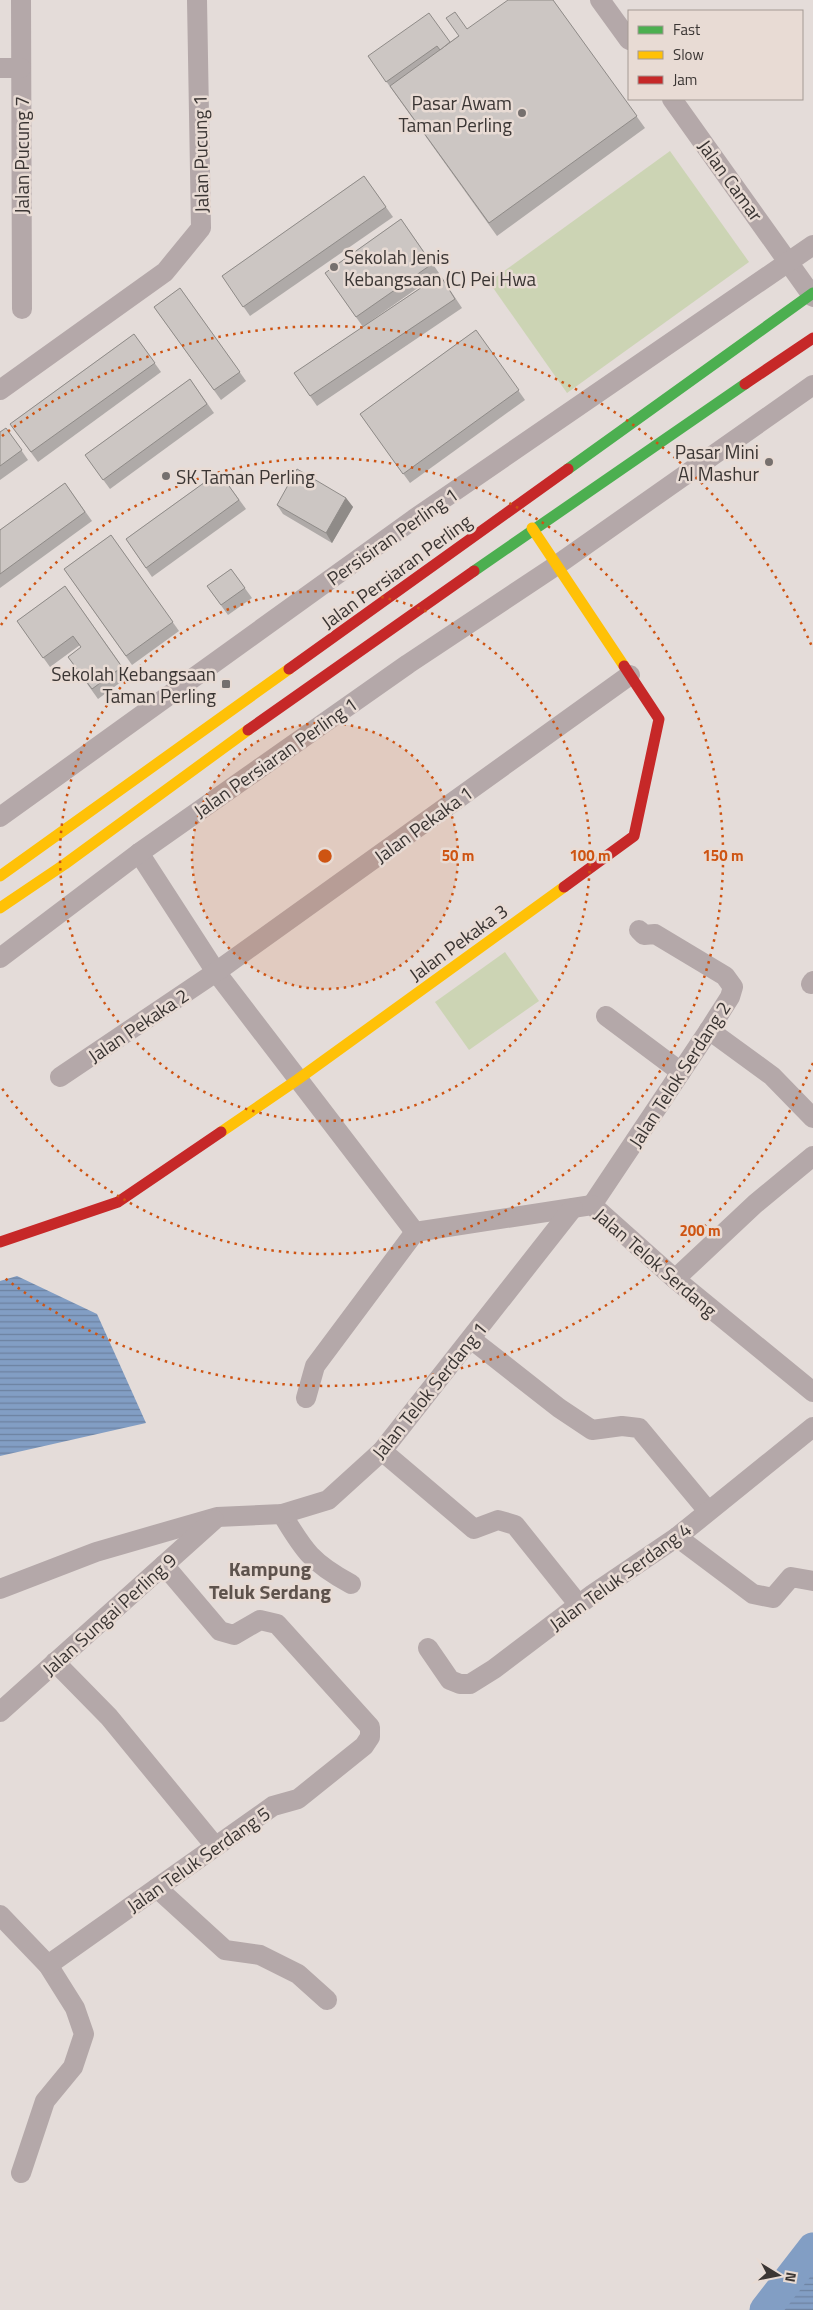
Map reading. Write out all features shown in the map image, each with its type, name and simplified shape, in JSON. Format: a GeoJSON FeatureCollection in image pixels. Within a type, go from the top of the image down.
{"type":"FeatureCollection","features":[{"type":"Feature","properties":{"kind":"main road","name":"Jalan Persiaran Perling"},"geometry":{"type":"LineString","coordinates":[[0,876],[812,295]]}},
{"type":"Feature","properties":{"kind":"main road"},"geometry":{"type":"LineString","coordinates":[[0,908],[37,885],[216,752],[532,528],[813,338]]}},
{"type":"Feature","properties":{"kind":"main road","name":"Jalan Pekaka 3"},"geometry":{"type":"LineString","coordinates":[[0,1242],[118,1202],[297,1080],[634,836],[658,719],[532,528]]}},
{"type":"Feature","properties":{"kind":"street","name":"Jalan Pucung 7"},"geometry":{"type":"LineString","coordinates":[[21,0],[22,309]]}},
{"type":"Feature","properties":{"kind":"street","name":"Jalan Pucung 1"},"geometry":{"type":"LineString","coordinates":[[0,390],[165,272],[201,228],[197,0]]}},
{"type":"Feature","properties":{"kind":"street"},"geometry":{"type":"LineString","coordinates":[[600,0],[628,39]]}},
{"type":"Feature","properties":{"kind":"street"},"geometry":{"type":"LineString","coordinates":[[0,68],[21,68]]}},
{"type":"Feature","properties":{"kind":"street","name":"Jalan Camar"},"geometry":{"type":"LineString","coordinates":[[673,100],[812,295]]}},
{"type":"Feature","properties":{"kind":"street","name":"Persisiran Perling 1"},"geometry":{"type":"LineString","coordinates":[[0,817],[414,519],[813,246]]}},
{"type":"Feature","properties":{"kind":"street"},"geometry":{"type":"LineString","coordinates":[[557,565],[813,385]]}},
{"type":"Feature","properties":{"kind":"street","name":"Jalan Persiaran Perling 1"},"geometry":{"type":"LineString","coordinates":[[0,958],[139,853],[408,664],[557,565]]}},
{"type":"Feature","properties":{"kind":"street","name":"Jalan Pekaka 1"},"geometry":{"type":"LineString","coordinates":[[216,972],[630,675]]}},
{"type":"Feature","properties":{"kind":"street"},"geometry":{"type":"LineString","coordinates":[[139,853],[216,972],[415,1232],[315,1366],[306,1398]]}},
{"type":"Feature","properties":{"kind":"street","name":"Jalan Telok Serdang 2"},"geometry":{"type":"LineString","coordinates":[[583,1207],[682,1072],[730,997],[733,987],[730,980],[655,934],[644,935],[639,930]]}},
{"type":"Feature","properties":{"kind":"street","name":"Jalan Pekaka 2"},"geometry":{"type":"LineString","coordinates":[[60,1077],[216,972]]}},
{"type":"Feature","properties":{"kind":"street"},"geometry":{"type":"LineString","coordinates":[[606,1016],[682,1072]]}},
{"type":"Feature","properties":{"kind":"street"},"geometry":{"type":"LineString","coordinates":[[709,1030],[772,1076],[813,1118]]}},
{"type":"Feature","properties":{"kind":"street"},"geometry":{"type":"LineString","coordinates":[[675,1279],[755,1204],[813,1156]]}},
{"type":"Feature","properties":{"kind":"street","name":"Jalan Telok Serdang"},"geometry":{"type":"LineString","coordinates":[[415,1232],[583,1207],[675,1279],[813,1392]]}},
{"type":"Feature","properties":{"kind":"street","name":"Jalan Telok Serdang 1"},"geometry":{"type":"LineString","coordinates":[[0,1590],[96,1552],[217,1517],[282,1514],[328,1500],[382,1451],[470,1339],[583,1207]]}},
{"type":"Feature","properties":{"kind":"street"},"geometry":{"type":"LineString","coordinates":[[470,1339],[559,1408],[592,1430],[622,1426],[639,1428],[708,1511]]}},
{"type":"Feature","properties":{"kind":"street","name":"Jalan Teluk Serdang 4"},"geometry":{"type":"LineString","coordinates":[[428,1648],[450,1680],[460,1684],[470,1684],[494,1669],[578,1605],[677,1537],[813,1427]]}},
{"type":"Feature","properties":{"kind":"street"},"geometry":{"type":"LineString","coordinates":[[382,1451],[474,1529],[498,1520],[515,1525],[578,1605]]}},
{"type":"Feature","properties":{"kind":"street"},"geometry":{"type":"LineString","coordinates":[[282,1514],[303,1549],[326,1571],[351,1584]]}},
{"type":"Feature","properties":{"kind":"street","name":"Jalan Sungai Perling 9"},"geometry":{"type":"LineString","coordinates":[[0,1712],[217,1517]]}},
{"type":"Feature","properties":{"kind":"street"},"geometry":{"type":"LineString","coordinates":[[677,1537],[753,1594],[774,1598],[792,1577],[813,1581]]}},
{"type":"Feature","properties":{"kind":"street","name":"Jalan Teluk Serdang 5"},"geometry":{"type":"LineString","coordinates":[[48,1965],[272,1806],[298,1799],[364,1746],[370,1737],[370,1727],[277,1624],[260,1620],[234,1635],[220,1631],[164,1565]]}},
{"type":"Feature","properties":{"kind":"street"},"geometry":{"type":"LineString","coordinates":[[56,1662],[109,1717],[215,1846]]}},
{"type":"Feature","properties":{"kind":"street"},"geometry":{"type":"LineString","coordinates":[[157,1888],[225,1950],[260,1955],[298,1974],[327,2000]]}},
{"type":"Feature","properties":{"kind":"street"},"geometry":{"type":"LineString","coordinates":[[1,1918],[48,1965],[75,2008],[84,2034],[73,2067],[45,2101],[21,2173]]}},
{"type":"Feature","properties":{"kind":"green space"},"geometry":{"type":"Polygon","coordinates":[[[670,151],[749,262],[567,393],[489,282],[670,151]]]}},
{"type":"Feature","properties":{"kind":"green space"},"geometry":{"type":"Polygon","coordinates":[[[505,952],[539,1001],[469,1050],[435,1002],[505,952]]]}},
{"type":"Feature","properties":{"kind":"water"},"geometry":{"type":"Polygon","coordinates":[[[17,1276],[97,1314],[146,1423],[0,1456],[0,1281],[17,1276]]]}},
{"type":"Feature","properties":{"kind":"water"},"geometry":{"type":"Polygon","coordinates":[[[813,2248],[813,2310],[765,2310],[813,2248]]]}},
{"type":"Feature","properties":{"kind":"building","name":"Pasar Awam Taman Perling"},"geometry":{"type":"Polygon","coordinates":[[[508,0],[553,0],[637,116],[489,223],[390,86],[459,36],[446,18],[455,12],[467,29],[508,0]]]}},
{"type":"Feature","properties":{"kind":"building"},"geometry":{"type":"Polygon","coordinates":[[[429,13],[450,42],[440,50],[437,46],[386,82],[368,56],[429,13]]]}},
{"type":"Feature","properties":{"kind":"building"},"geometry":{"type":"Polygon","coordinates":[[[364,176],[386,207],[243,307],[222,276],[364,176]]]}},
{"type":"Feature","properties":{"kind":"building"},"geometry":{"type":"Polygon","coordinates":[[[401,219],[432,264],[356,317],[325,273],[401,219]]]}},
{"type":"Feature","properties":{"kind":"building"},"geometry":{"type":"Polygon","coordinates":[[[440,275],[455,299],[310,396],[294,373],[440,275]]]}},
{"type":"Feature","properties":{"kind":"building"},"geometry":{"type":"Polygon","coordinates":[[[180,288],[240,372],[214,390],[154,307],[180,288]]]}},
{"type":"Feature","properties":{"kind":"building"},"geometry":{"type":"Polygon","coordinates":[[[476,330],[519,390],[403,474],[360,414],[476,330]]]}},
{"type":"Feature","properties":{"kind":"building"},"geometry":{"type":"Polygon","coordinates":[[[134,334],[155,363],[31,452],[10,424],[134,334]]]}},
{"type":"Feature","properties":{"kind":"building"},"geometry":{"type":"Polygon","coordinates":[[[190,379],[207,404],[103,480],[85,455],[190,379]]]}},
{"type":"Feature","properties":{"kind":"building"},"geometry":{"type":"Polygon","coordinates":[[[6,428],[22,450],[0,466],[0,432],[6,428]]]}},
{"type":"Feature","properties":{"kind":"building"},"geometry":{"type":"Polygon","coordinates":[[[297,469],[346,498],[326,533],[277,505],[297,469]]]}},
{"type":"Feature","properties":{"kind":"building"},"geometry":{"type":"Polygon","coordinates":[[[219,472],[239,500],[146,568],[126,539],[219,472]]]}},
{"type":"Feature","properties":{"kind":"building"},"geometry":{"type":"Polygon","coordinates":[[[65,483],[85,512],[0,574],[0,530],[65,483]]]}},
{"type":"Feature","properties":{"kind":"building"},"geometry":{"type":"Polygon","coordinates":[[[111,535],[173,622],[126,656],[64,569],[111,535]]]}},
{"type":"Feature","properties":{"kind":"building"},"geometry":{"type":"Polygon","coordinates":[[[231,569],[245,588],[221,605],[207,586],[231,569]]]}},
{"type":"Feature","properties":{"kind":"building"},"geometry":{"type":"Polygon","coordinates":[[[65,586],[122,667],[92,689],[68,657],[81,647],[73,636],[43,658],[17,621],[65,586]]]}},
{"type":"Feature","properties":{"kind":"waterway"},"geometry":{"type":"LineString","coordinates":[[765,2310],[813,2248]]}},
{"type":"Feature","properties":{"kind":"traffic: fast"},"geometry":{"type":"LineString","coordinates":[[568,469],[813,293]]}},
{"type":"Feature","properties":{"kind":"traffic: fast"},"geometry":{"type":"LineString","coordinates":[[474,571],[745,384]]}},
{"type":"Feature","properties":{"kind":"traffic: slow"},"geometry":{"type":"LineString","coordinates":[[532,528],[624,666]]}},
{"type":"Feature","properties":{"kind":"traffic: slow"},"geometry":{"type":"LineString","coordinates":[[0,876],[289,669]]}},
{"type":"Feature","properties":{"kind":"traffic: slow"},"geometry":{"type":"LineString","coordinates":[[0,908],[65,864],[248,730]]}},
{"type":"Feature","properties":{"kind":"traffic: slow"},"geometry":{"type":"LineString","coordinates":[[221,1132],[297,1080],[564,887]]}},
{"type":"Feature","properties":{"kind":"traffic: jam"},"geometry":{"type":"LineString","coordinates":[[745,384],[813,338]]}},
{"type":"Feature","properties":{"kind":"traffic: jam"},"geometry":{"type":"LineString","coordinates":[[289,669],[568,469]]}},
{"type":"Feature","properties":{"kind":"traffic: jam"},"geometry":{"type":"LineString","coordinates":[[248,730],[474,571]]}},
{"type":"Feature","properties":{"kind":"traffic: jam"},"geometry":{"type":"LineString","coordinates":[[564,887],[634,836],[659,719],[624,666]]}},
{"type":"Feature","properties":{"kind":"traffic: jam"},"geometry":{"type":"LineString","coordinates":[[0,1242],[118,1202],[221,1132]]}},
{"type":"Feature","properties":{"kind":"place","name":"Pasar Awam Taman Perling"},"geometry":{"type":"Point","coordinates":[522,113]}},
{"type":"Feature","properties":{"kind":"place","name":"Sekolah Jenis Kebangsaan (C) Pei Hwa"},"geometry":{"type":"Point","coordinates":[334,267]}},
{"type":"Feature","properties":{"kind":"place","name":"Pasar Mini Al Mashur"},"geometry":{"type":"Point","coordinates":[769,462]}},
{"type":"Feature","properties":{"kind":"place","name":"SK Taman Perling"},"geometry":{"type":"Point","coordinates":[166,476]}},
{"type":"Feature","properties":{"kind":"place","name":"Sekolah Kebangsaan Taman Perling"},"geometry":{"type":"Point","coordinates":[226,684]}},
{"type":"Feature","properties":{"kind":"district","name":"Kampung Teluk Serdang"},"geometry":{"type":"Point","coordinates":[270,1580]}}]}
